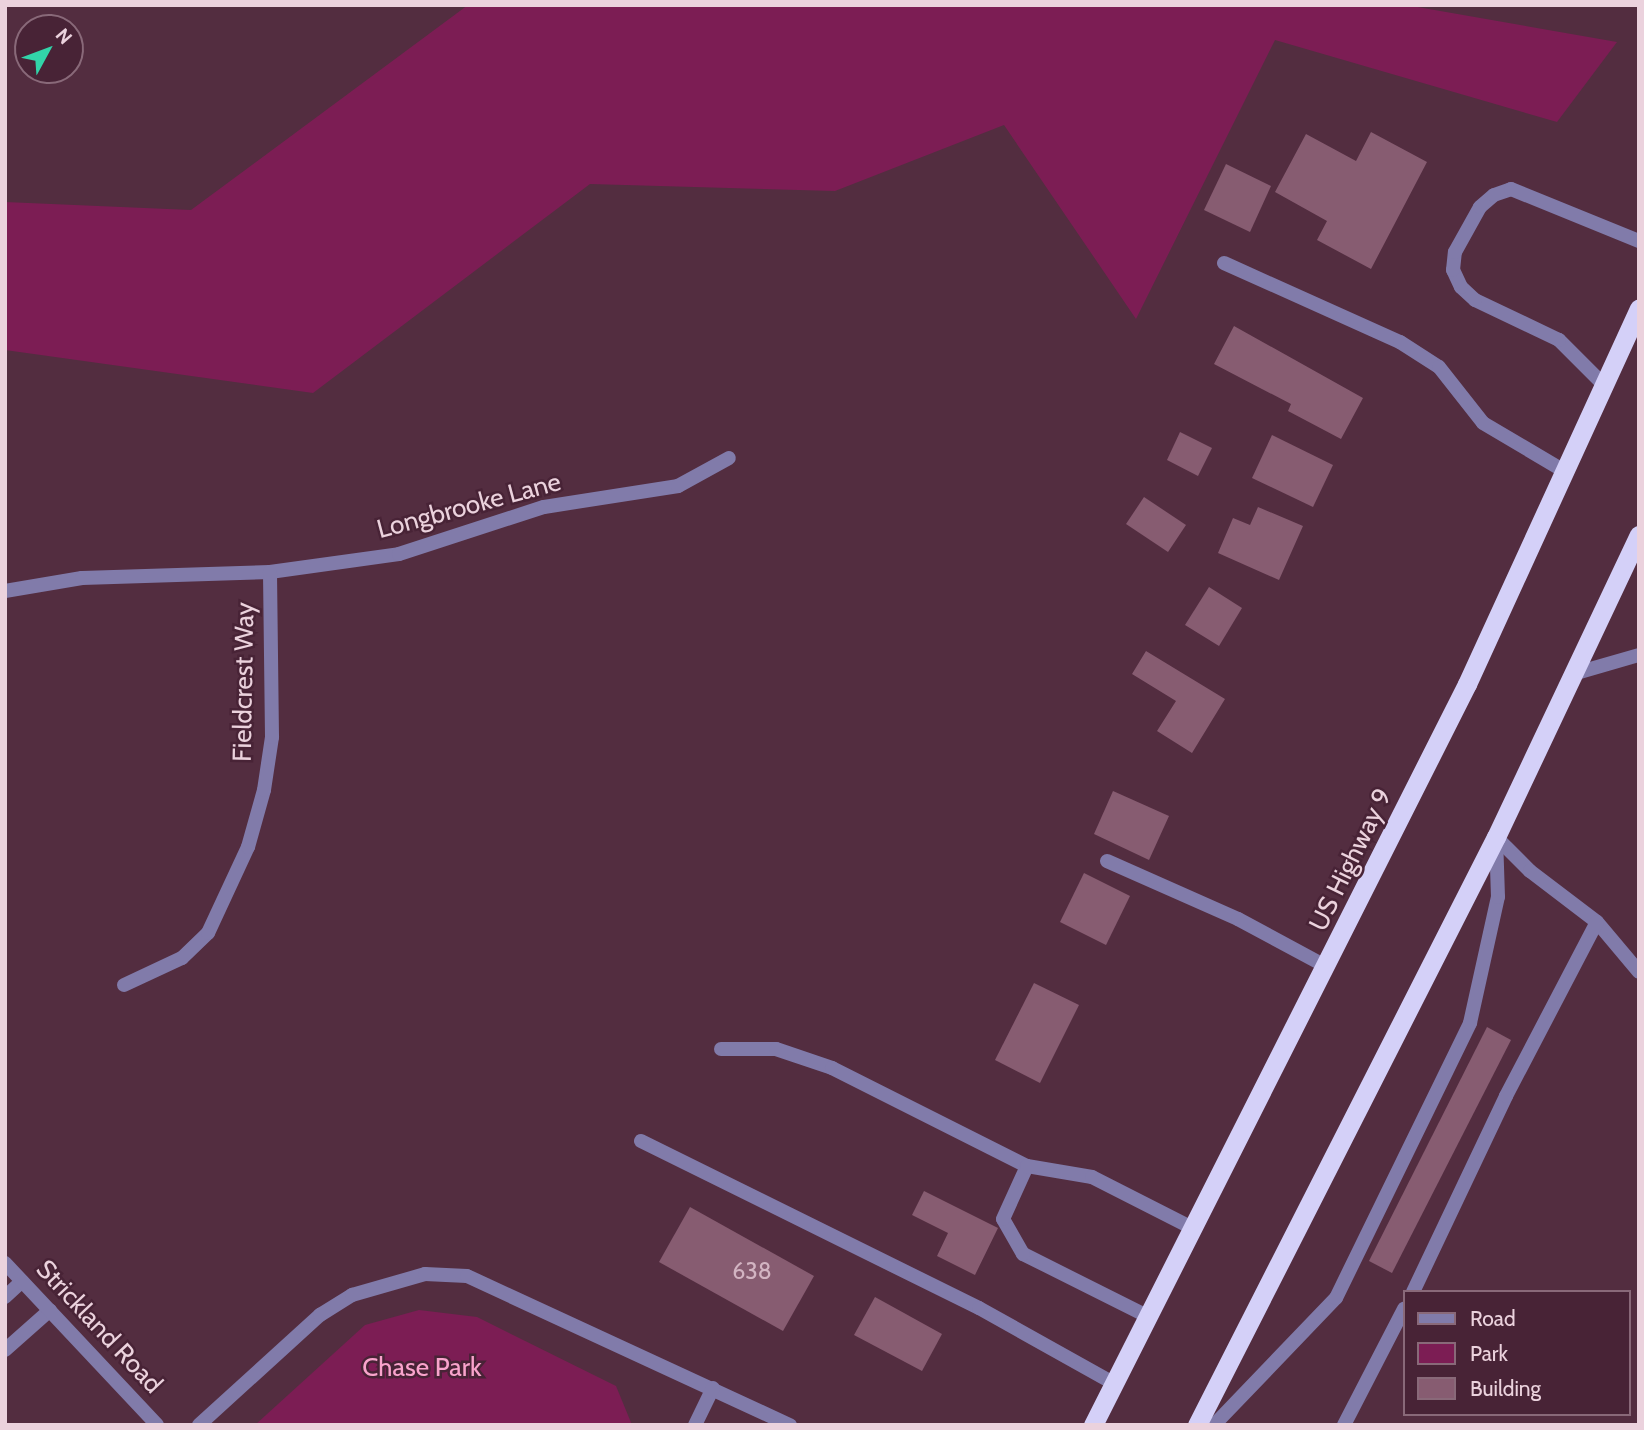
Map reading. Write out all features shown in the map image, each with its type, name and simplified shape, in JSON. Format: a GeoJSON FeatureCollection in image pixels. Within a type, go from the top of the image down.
{"type":"FeatureCollection","features":[{"type":"Feature","properties":{"kind":"highway","name":"US Highway 9"},"geometry":{"type":"LineString","coordinates":[[1093,1425],[1327,967],[1566,472],[1639,309]]}},
{"type":"Feature","properties":{"kind":"highway"},"geometry":{"type":"LineString","coordinates":[[1198,1425],[1496,837],[1638,540]]}},
{"type":"Feature","properties":{"kind":"street"},"geometry":{"type":"LineString","coordinates":[[1604,385],[1559,340],[1475,300],[1461,287],[1454,270],[1455,252],[1480,207],[1494,195],[1511,189],[1639,241]]}},
{"type":"Feature","properties":{"kind":"street"},"geometry":{"type":"LineString","coordinates":[[1224,262],[1400,342],[1439,367],[1483,423],[1566,472]]}},
{"type":"Feature","properties":{"kind":"street","name":"Longbrooke Lane"},"geometry":{"type":"LineString","coordinates":[[5,591],[82,578],[270,572],[398,554],[544,507],[678,486],[729,458]]}},
{"type":"Feature","properties":{"kind":"street","name":"Fieldcrest Way"},"geometry":{"type":"LineString","coordinates":[[124,985],[182,958],[208,933],[248,848],[264,790],[272,737],[270,572]]}},
{"type":"Feature","properties":{"kind":"street"},"geometry":{"type":"LineString","coordinates":[[1573,674],[1639,655]]}},
{"type":"Feature","properties":{"kind":"street"},"geometry":{"type":"LineString","coordinates":[[1496,837],[1530,871],[1597,922],[1639,972]]}},
{"type":"Feature","properties":{"kind":"street"},"geometry":{"type":"LineString","coordinates":[[1214,1425],[1336,1298],[1464,1035],[1499,897],[1496,837]]}},
{"type":"Feature","properties":{"kind":"street"},"geometry":{"type":"LineString","coordinates":[[1107,861],[1238,919],[1327,967]]}},
{"type":"Feature","properties":{"kind":"street"},"geometry":{"type":"LineString","coordinates":[[1414,1290],[1506,1096],[1597,922]]}},
{"type":"Feature","properties":{"kind":"street"},"geometry":{"type":"LineString","coordinates":[[721,1049],[776,1049],[832,1068],[1027,1166],[1092,1177],[1192,1228]]}},
{"type":"Feature","properties":{"kind":"street"},"geometry":{"type":"LineString","coordinates":[[641,1141],[979,1308],[1115,1384]]}},
{"type":"Feature","properties":{"kind":"street"},"geometry":{"type":"LineString","coordinates":[[1027,1166],[1003,1219],[1023,1254],[1149,1317]]}},
{"type":"Feature","properties":{"kind":"street","name":"Strickland Road"},"geometry":{"type":"LineString","coordinates":[[5,1263],[157,1425]]}},
{"type":"Feature","properties":{"kind":"street"},"geometry":{"type":"LineString","coordinates":[[199,1425],[320,1315],[352,1295],[425,1274],[467,1276],[790,1425]]}},
{"type":"Feature","properties":{"kind":"street"},"geometry":{"type":"LineString","coordinates":[[5,1297],[22,1281]]}},
{"type":"Feature","properties":{"kind":"street"},"geometry":{"type":"LineString","coordinates":[[5,1350],[50,1310]]}},
{"type":"Feature","properties":{"kind":"street"},"geometry":{"type":"LineString","coordinates":[[1344,1425],[1402,1313]]}},
{"type":"Feature","properties":{"kind":"street"},"geometry":{"type":"LineString","coordinates":[[695,1425],[713,1388]]}},
{"type":"Feature","properties":{"kind":"green space"},"geometry":{"type":"Polygon","coordinates":[[[468,5],[1406,5],[1617,42],[1557,122],[1275,40],[1136,319],[1004,125],[835,191],[590,184],[313,393],[5,350],[5,202],[191,210],[468,5]]]}},
{"type":"Feature","properties":{"kind":"green space","name":"Chase Park"},"geometry":{"type":"Polygon","coordinates":[[[419,1310],[477,1317],[616,1386],[632,1425],[255,1425],[365,1325],[419,1310]]]}},
{"type":"Feature","properties":{"kind":"building"},"geometry":{"type":"Polygon","coordinates":[[[1371,132],[1427,162],[1371,269],[1317,240],[1327,221],[1275,192],[1306,134],[1356,161],[1371,132]]]}},
{"type":"Feature","properties":{"kind":"building"},"geometry":{"type":"Polygon","coordinates":[[[1226,164],[1271,186],[1250,232],[1204,210],[1226,164]]]}},
{"type":"Feature","properties":{"kind":"building"},"geometry":{"type":"Polygon","coordinates":[[[1234,326],[1363,398],[1341,439],[1288,411],[1291,404],[1214,364],[1234,326]]]}},
{"type":"Feature","properties":{"kind":"building"},"geometry":{"type":"Polygon","coordinates":[[[1180,432],[1212,448],[1198,476],[1167,460],[1180,432]]]}},
{"type":"Feature","properties":{"kind":"building"},"geometry":{"type":"Polygon","coordinates":[[[1272,435],[1333,465],[1313,507],[1252,478],[1272,435]]]}},
{"type":"Feature","properties":{"kind":"building"},"geometry":{"type":"Polygon","coordinates":[[[1144,497],[1186,525],[1168,552],[1126,524],[1144,497]]]}},
{"type":"Feature","properties":{"kind":"building"},"geometry":{"type":"Polygon","coordinates":[[[1258,507],[1303,526],[1279,580],[1218,553],[1233,518],[1250,525],[1258,507]]]}},
{"type":"Feature","properties":{"kind":"building"},"geometry":{"type":"Polygon","coordinates":[[[1209,587],[1242,608],[1219,646],[1185,625],[1209,587]]]}},
{"type":"Feature","properties":{"kind":"building"},"geometry":{"type":"Polygon","coordinates":[[[1146,651],[1225,699],[1192,753],[1157,731],[1176,701],[1132,674],[1146,651]]]}},
{"type":"Feature","properties":{"kind":"building"},"geometry":{"type":"Polygon","coordinates":[[[1113,791],[1169,816],[1149,860],[1094,834],[1113,791]]]}},
{"type":"Feature","properties":{"kind":"building"},"geometry":{"type":"Polygon","coordinates":[[[1084,873],[1130,896],[1106,945],[1060,922],[1084,873]]]}},
{"type":"Feature","properties":{"kind":"building"},"geometry":{"type":"Polygon","coordinates":[[[1034,983],[1079,1005],[1040,1083],[995,1060],[1034,983]]]}},
{"type":"Feature","properties":{"kind":"building"},"geometry":{"type":"Polygon","coordinates":[[[1487,1027],[1511,1040],[1392,1273],[1369,1261],[1487,1027]]]}},
{"type":"Feature","properties":{"kind":"building"},"geometry":{"type":"Polygon","coordinates":[[[924,1191],[998,1228],[975,1275],[937,1256],[948,1233],[912,1215],[924,1191]]]}},
{"type":"Feature","properties":{"kind":"building"},"geometry":{"type":"Polygon","coordinates":[[[690,1207],[814,1276],[783,1331],[659,1262],[690,1207]]]}},
{"type":"Feature","properties":{"kind":"building"},"geometry":{"type":"Polygon","coordinates":[[[875,1297],[942,1334],[922,1371],[854,1335],[875,1297]]]}}]}
